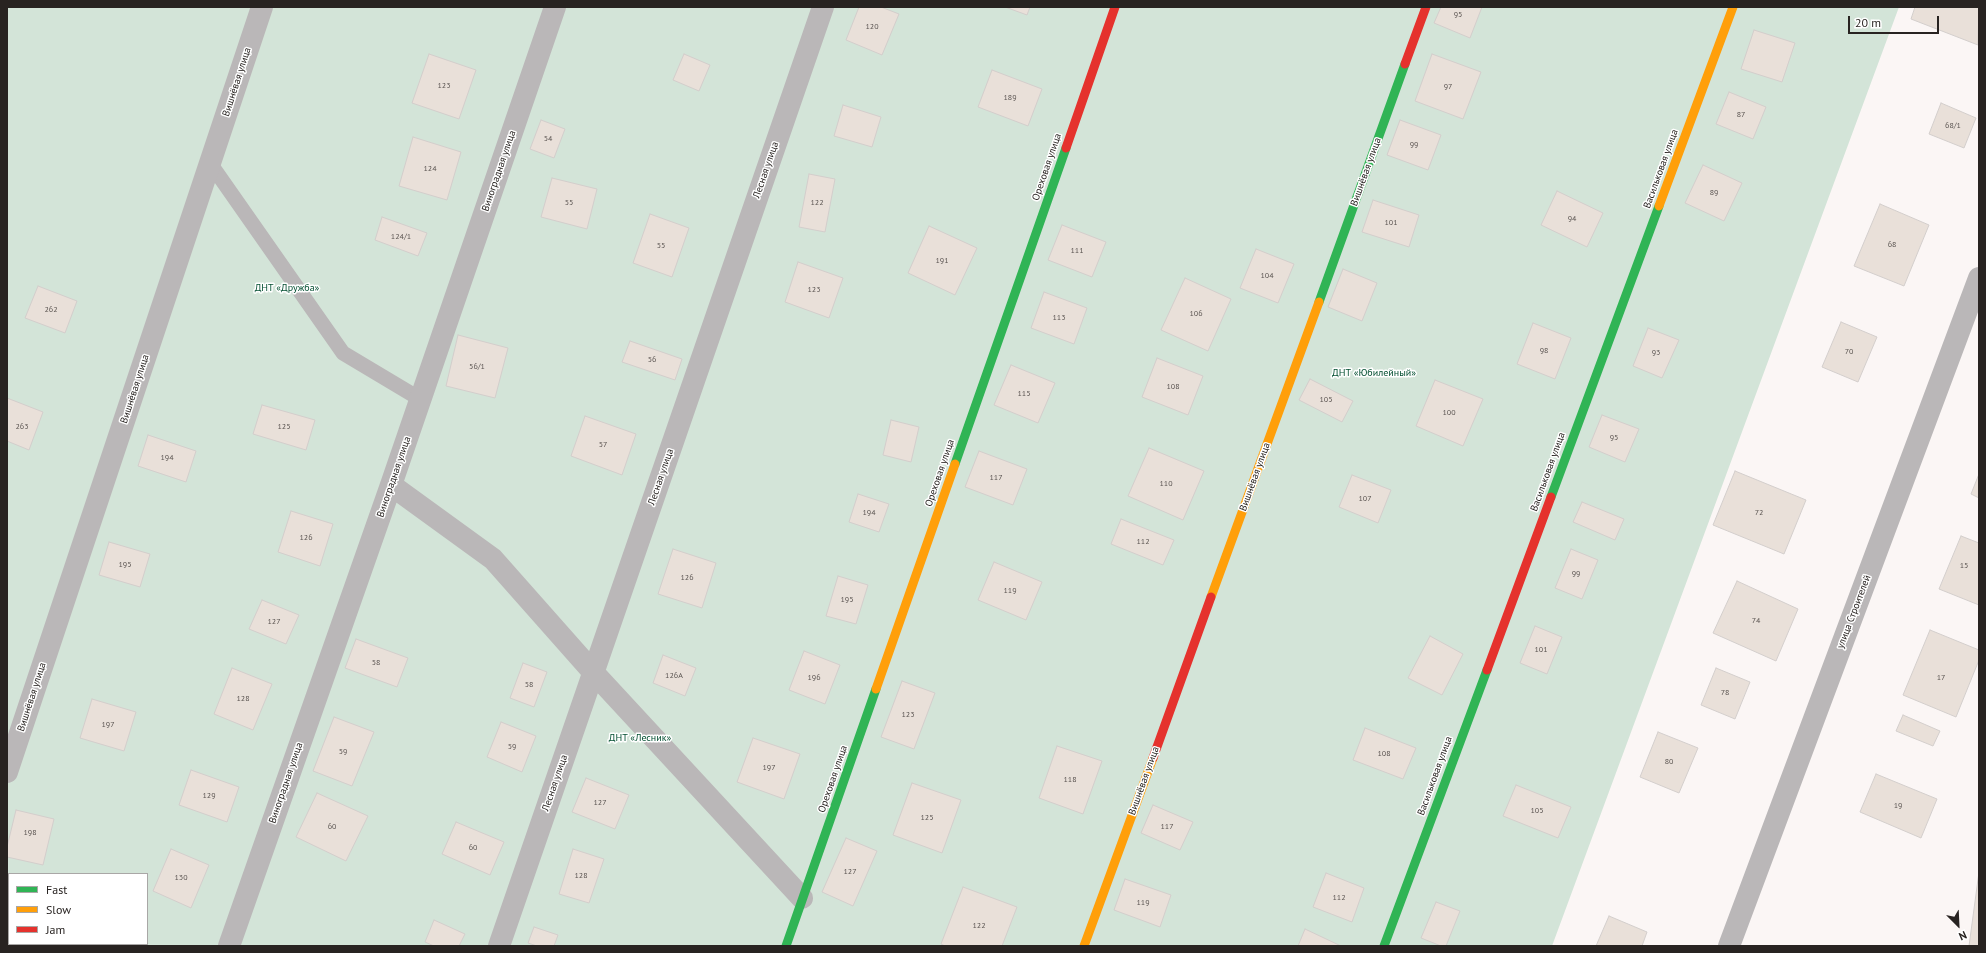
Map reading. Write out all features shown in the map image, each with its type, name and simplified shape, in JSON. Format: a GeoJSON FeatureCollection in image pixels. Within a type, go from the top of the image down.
{"type":"FeatureCollection","features":[{"type":"Feature","properties":{"kind":"street","name":"Вишнёвая улица"},"geometry":{"type":"LineString","coordinates":[[7,772],[262,7]]}},
{"type":"Feature","properties":{"kind":"street","name":"Виноградная улица"},"geometry":{"type":"LineString","coordinates":[[228,946],[391,485],[555,7]]}},
{"type":"Feature","properties":{"kind":"street","name":"Лесная улица"},"geometry":{"type":"LineString","coordinates":[[499,946],[823,7]]}},
{"type":"Feature","properties":{"kind":"street","name":"Ореховая улица"},"geometry":{"type":"LineString","coordinates":[[786,946],[1115,7]]}},
{"type":"Feature","properties":{"kind":"street","name":"Вишнёвая улица"},"geometry":{"type":"LineString","coordinates":[[1084,946],[1426,7]]}},
{"type":"Feature","properties":{"kind":"street","name":"Васильковая улица"},"geometry":{"type":"LineString","coordinates":[[1384,946],[1733,7]]}},
{"type":"Feature","properties":{"kind":"street","name":"улица Строителей"},"geometry":{"type":"LineString","coordinates":[[1729,946],[1979,278]]}},
{"type":"Feature","properties":{"kind":"street"},"geometry":{"type":"LineString","coordinates":[[391,485],[493,559],[594,672],[802,898]]}},
{"type":"Feature","properties":{"kind":"lane"},"geometry":{"type":"LineString","coordinates":[[210,163],[343,353],[420,399]]}},
{"type":"Feature","properties":{"kind":"green space"},"geometry":{"type":"Polygon","coordinates":[[[7,7],[1899,7],[1552,946],[7,946],[7,7]]]}},
{"type":"Feature","properties":{"kind":"building"},"geometry":{"type":"Polygon","coordinates":[[[859,7],[881,7],[899,14],[882,55],[846,40],[859,7]]]}},
{"type":"Feature","properties":{"kind":"building"},"geometry":{"type":"Polygon","coordinates":[[[1005,7],[1030,7],[1027,15],[1005,7]]]}},
{"type":"Feature","properties":{"kind":"building"},"geometry":{"type":"Polygon","coordinates":[[[1441,7],[1482,7],[1470,38],[1434,23],[1441,7]]]}},
{"type":"Feature","properties":{"kind":"building"},"geometry":{"type":"Polygon","coordinates":[[[1915,7],[1979,7],[1978,45],[1911,19],[1915,7]]]}},
{"type":"Feature","properties":{"kind":"building"},"geometry":{"type":"Polygon","coordinates":[[[1754,30],[1795,43],[1782,82],[1741,69],[1754,30]]]}},
{"type":"Feature","properties":{"kind":"building"},"geometry":{"type":"Polygon","coordinates":[[[429,54],[476,70],[459,119],[412,103],[429,54]]]}},
{"type":"Feature","properties":{"kind":"building"},"geometry":{"type":"Polygon","coordinates":[[[684,54],[710,65],[699,91],[673,80],[684,54]]]}},
{"type":"Feature","properties":{"kind":"building"},"geometry":{"type":"Polygon","coordinates":[[[1432,54],[1481,72],[1463,119],[1415,101],[1432,54]]]}},
{"type":"Feature","properties":{"kind":"building"},"geometry":{"type":"Polygon","coordinates":[[[992,70],[1042,89],[1028,126],[978,107],[992,70]]]}},
{"type":"Feature","properties":{"kind":"building"},"geometry":{"type":"Polygon","coordinates":[[[1729,92],[1766,107],[1753,139],[1716,124],[1729,92]]]}},
{"type":"Feature","properties":{"kind":"building"},"geometry":{"type":"Polygon","coordinates":[[[1941,103],[1976,118],[1964,148],[1929,134],[1941,103]]]}},
{"type":"Feature","properties":{"kind":"building"},"geometry":{"type":"Polygon","coordinates":[[[843,105],[881,117],[872,147],[834,136],[843,105]]]}},
{"type":"Feature","properties":{"kind":"building"},"geometry":{"type":"Polygon","coordinates":[[[541,120],[565,129],[554,158],[530,149],[541,120]]]}},
{"type":"Feature","properties":{"kind":"building"},"geometry":{"type":"Polygon","coordinates":[[[1400,120],[1441,135],[1428,170],[1387,155],[1400,120]]]}},
{"type":"Feature","properties":{"kind":"building"},"geometry":{"type":"Polygon","coordinates":[[[413,137],[461,152],[447,200],[399,186],[413,137]]]}},
{"type":"Feature","properties":{"kind":"building"},"geometry":{"type":"Polygon","coordinates":[[[1703,165],[1742,183],[1724,221],[1685,203],[1703,165]]]}},
{"type":"Feature","properties":{"kind":"building"},"geometry":{"type":"Polygon","coordinates":[[[809,174],[835,179],[825,232],[799,227],[809,174]]]}},
{"type":"Feature","properties":{"kind":"building"},"geometry":{"type":"Polygon","coordinates":[[[552,178],[597,189],[587,229],[541,217],[552,178]]]}},
{"type":"Feature","properties":{"kind":"building"},"geometry":{"type":"Polygon","coordinates":[[[1557,191],[1603,213],[1587,247],[1541,225],[1557,191]]]}},
{"type":"Feature","properties":{"kind":"building"},"geometry":{"type":"Polygon","coordinates":[[[1373,200],[1419,215],[1409,247],[1362,232],[1373,200]]]}},
{"type":"Feature","properties":{"kind":"building"},"geometry":{"type":"Polygon","coordinates":[[[1880,204],[1929,225],[1904,286],[1854,266],[1880,204]]]}},
{"type":"Feature","properties":{"kind":"building"},"geometry":{"type":"Polygon","coordinates":[[[650,214],[689,228],[672,277],[633,263],[650,214]]]}},
{"type":"Feature","properties":{"kind":"building"},"geometry":{"type":"Polygon","coordinates":[[[382,217],[427,233],[418,256],[375,240],[382,217]]]}},
{"type":"Feature","properties":{"kind":"building"},"geometry":{"type":"Polygon","coordinates":[[[1062,225],[1106,242],[1092,277],[1048,260],[1062,225]]]}},
{"type":"Feature","properties":{"kind":"building"},"geometry":{"type":"Polygon","coordinates":[[[929,226],[977,248],[955,295],[908,273],[929,226]]]}},
{"type":"Feature","properties":{"kind":"building"},"geometry":{"type":"Polygon","coordinates":[[[1256,249],[1294,264],[1278,303],[1240,288],[1256,249]]]}},
{"type":"Feature","properties":{"kind":"building"},"geometry":{"type":"Polygon","coordinates":[[[798,262],[843,278],[829,318],[785,302],[798,262]]]}},
{"type":"Feature","properties":{"kind":"building"},"geometry":{"type":"Polygon","coordinates":[[[1343,269],[1377,283],[1362,321],[1328,307],[1343,269]]]}},
{"type":"Feature","properties":{"kind":"building"},"geometry":{"type":"Polygon","coordinates":[[[1185,278],[1231,299],[1208,351],[1161,330],[1185,278]]]}},
{"type":"Feature","properties":{"kind":"building"},"geometry":{"type":"Polygon","coordinates":[[[38,286],[77,301],[65,333],[25,318],[38,286]]]}},
{"type":"Feature","properties":{"kind":"building"},"geometry":{"type":"Polygon","coordinates":[[[1044,292],[1087,308],[1074,344],[1031,328],[1044,292]]]}},
{"type":"Feature","properties":{"kind":"building"},"geometry":{"type":"Polygon","coordinates":[[[1841,322],[1877,337],[1858,382],[1822,367],[1841,322]]]}},
{"type":"Feature","properties":{"kind":"building"},"geometry":{"type":"Polygon","coordinates":[[[1533,323],[1571,338],[1555,379],[1517,364],[1533,323]]]}},
{"type":"Feature","properties":{"kind":"building"},"geometry":{"type":"Polygon","coordinates":[[[1648,328],[1679,340],[1662,378],[1633,366],[1648,328]]]}},
{"type":"Feature","properties":{"kind":"building"},"geometry":{"type":"Polygon","coordinates":[[[458,335],[508,348],[495,398],[446,386],[458,335]]]}},
{"type":"Feature","properties":{"kind":"building"},"geometry":{"type":"Polygon","coordinates":[[[630,341],[682,359],[675,380],[622,362],[630,341]]]}},
{"type":"Feature","properties":{"kind":"building"},"geometry":{"type":"Polygon","coordinates":[[[1157,358],[1203,376],[1188,415],[1142,397],[1157,358]]]}},
{"type":"Feature","properties":{"kind":"building"},"geometry":{"type":"Polygon","coordinates":[[[1011,365],[1055,383],[1038,423],[994,405],[1011,365]]]}},
{"type":"Feature","properties":{"kind":"building"},"geometry":{"type":"Polygon","coordinates":[[[1310,379],[1353,401],[1342,422],[1299,400],[1310,379]]]}},
{"type":"Feature","properties":{"kind":"building"},"geometry":{"type":"Polygon","coordinates":[[[1435,380],[1483,399],[1463,446],[1416,426],[1435,380]]]}},
{"type":"Feature","properties":{"kind":"building"},"geometry":{"type":"Polygon","coordinates":[[[7,398],[43,412],[29,450],[7,441],[7,398]]]}},
{"type":"Feature","properties":{"kind":"building"},"geometry":{"type":"Polygon","coordinates":[[[262,405],[315,420],[306,450],[253,434],[262,405]]]}},
{"type":"Feature","properties":{"kind":"building"},"geometry":{"type":"Polygon","coordinates":[[[1602,415],[1639,429],[1625,462],[1589,447],[1602,415]]]}},
{"type":"Feature","properties":{"kind":"building"},"geometry":{"type":"Polygon","coordinates":[[[585,416],[636,434],[622,475],[571,456],[585,416]]]}},
{"type":"Feature","properties":{"kind":"building"},"geometry":{"type":"Polygon","coordinates":[[[891,420],[919,427],[911,462],[883,455],[891,420]]]}},
{"type":"Feature","properties":{"kind":"building"},"geometry":{"type":"Polygon","coordinates":[[[148,435],[196,451],[186,482],[138,466],[148,435]]]}},
{"type":"Feature","properties":{"kind":"building"},"geometry":{"type":"Polygon","coordinates":[[[1149,448],[1204,471],[1183,520],[1128,496],[1149,448]]]}},
{"type":"Feature","properties":{"kind":"building"},"geometry":{"type":"Polygon","coordinates":[[[979,451],[1027,469],[1013,505],[965,487],[979,451]]]}},
{"type":"Feature","properties":{"kind":"building"},"geometry":{"type":"Polygon","coordinates":[[[1735,471],[1806,500],[1784,554],[1713,525],[1735,471]]]}},
{"type":"Feature","properties":{"kind":"building"},"geometry":{"type":"Polygon","coordinates":[[[1979,474],[1979,498],[1971,494],[1979,474]]]}},
{"type":"Feature","properties":{"kind":"building"},"geometry":{"type":"Polygon","coordinates":[[[1352,475],[1391,490],[1378,523],[1339,507],[1352,475]]]}},
{"type":"Feature","properties":{"kind":"building"},"geometry":{"type":"Polygon","coordinates":[[[858,494],[889,504],[879,532],[849,522],[858,494]]]}},
{"type":"Feature","properties":{"kind":"building"},"geometry":{"type":"Polygon","coordinates":[[[1582,502],[1624,519],[1615,540],[1573,522],[1582,502]]]}},
{"type":"Feature","properties":{"kind":"building"},"geometry":{"type":"Polygon","coordinates":[[[291,511],[333,524],[320,566],[278,552],[291,511]]]}},
{"type":"Feature","properties":{"kind":"building"},"geometry":{"type":"Polygon","coordinates":[[[1121,519],[1174,540],[1163,565],[1111,544],[1121,519]]]}},
{"type":"Feature","properties":{"kind":"building"},"geometry":{"type":"Polygon","coordinates":[[[1961,536],[1979,543],[1979,605],[1939,589],[1961,536]]]}},
{"type":"Feature","properties":{"kind":"building"},"geometry":{"type":"Polygon","coordinates":[[[109,542],[150,554],[140,587],[99,575],[109,542]]]}},
{"type":"Feature","properties":{"kind":"building"},"geometry":{"type":"Polygon","coordinates":[[[673,549],[716,563],[702,608],[658,594],[673,549]]]}},
{"type":"Feature","properties":{"kind":"building"},"geometry":{"type":"Polygon","coordinates":[[[1571,549],[1598,560],[1582,599],[1555,588],[1571,549]]]}},
{"type":"Feature","properties":{"kind":"building"},"geometry":{"type":"Polygon","coordinates":[[[994,562],[1042,582],[1026,620],[978,600],[994,562]]]}},
{"type":"Feature","properties":{"kind":"building"},"geometry":{"type":"Polygon","coordinates":[[[838,576],[868,585],[856,624],[826,616],[838,576]]]}},
{"type":"Feature","properties":{"kind":"building"},"geometry":{"type":"Polygon","coordinates":[[[1737,581],[1798,609],[1776,661],[1713,633],[1737,581]]]}},
{"type":"Feature","properties":{"kind":"building"},"geometry":{"type":"Polygon","coordinates":[[[262,600],[299,615],[286,644],[249,629],[262,600]]]}},
{"type":"Feature","properties":{"kind":"building"},"geometry":{"type":"Polygon","coordinates":[[[1535,626],[1562,637],[1547,674],[1520,663],[1535,626]]]}},
{"type":"Feature","properties":{"kind":"building"},"geometry":{"type":"Polygon","coordinates":[[[1930,630],[1979,650],[1979,660],[1956,717],[1903,695],[1930,630]]]}},
{"type":"Feature","properties":{"kind":"building"},"geometry":{"type":"Polygon","coordinates":[[[1430,636],[1463,654],[1442,695],[1408,678],[1430,636]]]}},
{"type":"Feature","properties":{"kind":"building"},"geometry":{"type":"Polygon","coordinates":[[[356,639],[408,658],[397,687],[345,668],[356,639]]]}},
{"type":"Feature","properties":{"kind":"building"},"geometry":{"type":"Polygon","coordinates":[[[804,651],[840,665],[825,704],[789,690],[804,651]]]}},
{"type":"Feature","properties":{"kind":"building"},"geometry":{"type":"Polygon","coordinates":[[[663,655],[696,668],[685,696],[653,683],[663,655]]]}},
{"type":"Feature","properties":{"kind":"building"},"geometry":{"type":"Polygon","coordinates":[[[523,663],[547,672],[534,707],[510,698],[523,663]]]}},
{"type":"Feature","properties":{"kind":"building"},"geometry":{"type":"Polygon","coordinates":[[[232,668],[272,684],[253,730],[214,714],[232,668]]]}},
{"type":"Feature","properties":{"kind":"building"},"geometry":{"type":"Polygon","coordinates":[[[1716,668],[1750,682],[1735,719],[1701,705],[1716,668]]]}},
{"type":"Feature","properties":{"kind":"building"},"geometry":{"type":"Polygon","coordinates":[[[902,681],[935,693],[914,749],[881,737],[902,681]]]}},
{"type":"Feature","properties":{"kind":"building"},"geometry":{"type":"Polygon","coordinates":[[[92,699],[136,712],[124,751],[80,738],[92,699]]]}},
{"type":"Feature","properties":{"kind":"building"},"geometry":{"type":"Polygon","coordinates":[[[1903,715],[1940,731],[1933,746],[1896,731],[1903,715]]]}},
{"type":"Feature","properties":{"kind":"building"},"geometry":{"type":"Polygon","coordinates":[[[334,717],[374,732],[352,786],[313,771],[334,717]]]}},
{"type":"Feature","properties":{"kind":"building"},"geometry":{"type":"Polygon","coordinates":[[[501,722],[536,736],[522,772],[487,757],[501,722]]]}},
{"type":"Feature","properties":{"kind":"building"},"geometry":{"type":"Polygon","coordinates":[[[1365,728],[1416,748],[1403,779],[1353,760],[1365,728]]]}},
{"type":"Feature","properties":{"kind":"building"},"geometry":{"type":"Polygon","coordinates":[[[1658,732],[1698,748],[1679,793],[1640,777],[1658,732]]]}},
{"type":"Feature","properties":{"kind":"building"},"geometry":{"type":"Polygon","coordinates":[[[753,738],[800,754],[784,799],[737,782],[753,738]]]}},
{"type":"Feature","properties":{"kind":"building"},"geometry":{"type":"Polygon","coordinates":[[[1057,746],[1102,761],[1083,814],[1039,798],[1057,746]]]}},
{"type":"Feature","properties":{"kind":"building"},"geometry":{"type":"Polygon","coordinates":[[[191,770],[239,787],[227,822],[179,805],[191,770]]]}},
{"type":"Feature","properties":{"kind":"building"},"geometry":{"type":"Polygon","coordinates":[[[1876,774],[1937,799],[1921,838],[1860,812],[1876,774]]]}},
{"type":"Feature","properties":{"kind":"building"},"geometry":{"type":"Polygon","coordinates":[[[586,778],[629,795],[615,829],[572,812],[586,778]]]}},
{"type":"Feature","properties":{"kind":"building"},"geometry":{"type":"Polygon","coordinates":[[[912,783],[961,800],[942,853],[893,835],[912,783]]]}},
{"type":"Feature","properties":{"kind":"building"},"geometry":{"type":"Polygon","coordinates":[[[1516,785],[1571,807],[1558,838],[1503,816],[1516,785]]]}},
{"type":"Feature","properties":{"kind":"building"},"geometry":{"type":"Polygon","coordinates":[[[317,793],[368,816],[346,861],[296,837],[317,793]]]}},
{"type":"Feature","properties":{"kind":"building"},"geometry":{"type":"Polygon","coordinates":[[[1153,805],[1193,822],[1180,850],[1141,833],[1153,805]]]}},
{"type":"Feature","properties":{"kind":"building"},"geometry":{"type":"Polygon","coordinates":[[[16,810],[54,819],[43,865],[7,857],[7,847],[16,810]]]}},
{"type":"Feature","properties":{"kind":"building"},"geometry":{"type":"Polygon","coordinates":[[[456,822],[504,842],[490,875],[442,854],[456,822]]]}},
{"type":"Feature","properties":{"kind":"building"},"geometry":{"type":"Polygon","coordinates":[[[846,838],[877,851],[853,906],[822,892],[846,838]]]}},
{"type":"Feature","properties":{"kind":"building"},"geometry":{"type":"Polygon","coordinates":[[[171,849],[209,865],[191,908],[153,891],[171,849]]]}},
{"type":"Feature","properties":{"kind":"building"},"geometry":{"type":"Polygon","coordinates":[[[573,849],[604,859],[589,903],[559,894],[573,849]]]}},
{"type":"Feature","properties":{"kind":"building"},"geometry":{"type":"Polygon","coordinates":[[[1979,872],[1979,946],[1969,946],[1979,872]]]}},
{"type":"Feature","properties":{"kind":"building"},"geometry":{"type":"Polygon","coordinates":[[[1326,873],[1364,888],[1352,922],[1313,907],[1326,873]]]}},
{"type":"Feature","properties":{"kind":"building"},"geometry":{"type":"Polygon","coordinates":[[[1125,879],[1171,895],[1160,927],[1114,910],[1125,879]]]}},
{"type":"Feature","properties":{"kind":"building"},"geometry":{"type":"Polygon","coordinates":[[[963,887],[1017,907],[1002,946],[945,946],[941,944],[963,887]]]}},
{"type":"Feature","properties":{"kind":"building"},"geometry":{"type":"Polygon","coordinates":[[[7,893],[8,945],[26,945],[26,946],[7,945],[7,893]]]}},
{"type":"Feature","properties":{"kind":"building"},"geometry":{"type":"Polygon","coordinates":[[[1436,902],[1460,911],[1446,946],[1441,946],[1421,938],[1436,902]]]}},
{"type":"Feature","properties":{"kind":"building"},"geometry":{"type":"Polygon","coordinates":[[[1609,916],[1647,932],[1642,946],[1596,946],[1609,916]]]}},
{"type":"Feature","properties":{"kind":"building"},"geometry":{"type":"Polygon","coordinates":[[[434,920],[465,934],[459,946],[434,946],[425,942],[434,920]]]}},
{"type":"Feature","properties":{"kind":"building"},"geometry":{"type":"Polygon","coordinates":[[[534,927],[558,935],[554,946],[537,946],[528,943],[534,927]]]}},
{"type":"Feature","properties":{"kind":"building"},"geometry":{"type":"Polygon","coordinates":[[[1305,929],[1341,946],[1298,946],[1305,929]]]}},
{"type":"Feature","properties":{"kind":"traffic: fast"},"geometry":{"type":"LineString","coordinates":[[1319,302],[1405,64]]}},
{"type":"Feature","properties":{"kind":"traffic: fast"},"geometry":{"type":"LineString","coordinates":[[955,464],[1066,148]]}},
{"type":"Feature","properties":{"kind":"traffic: fast"},"geometry":{"type":"LineString","coordinates":[[1551,497],[1659,206]]}},
{"type":"Feature","properties":{"kind":"traffic: fast"},"geometry":{"type":"LineString","coordinates":[[1384,946],[1487,670]]}},
{"type":"Feature","properties":{"kind":"traffic: fast"},"geometry":{"type":"LineString","coordinates":[[786,946],[876,689]]}},
{"type":"Feature","properties":{"kind":"traffic: slow"},"geometry":{"type":"LineString","coordinates":[[1659,206],[1733,7]]}},
{"type":"Feature","properties":{"kind":"traffic: slow"},"geometry":{"type":"LineString","coordinates":[[1211,597],[1319,302]]}},
{"type":"Feature","properties":{"kind":"traffic: slow"},"geometry":{"type":"LineString","coordinates":[[876,689],[955,464]]}},
{"type":"Feature","properties":{"kind":"traffic: slow"},"geometry":{"type":"LineString","coordinates":[[1084,946],[1153,758]]}},
{"type":"Feature","properties":{"kind":"traffic: jam"},"geometry":{"type":"LineString","coordinates":[[1066,148],[1115,7]]}},
{"type":"Feature","properties":{"kind":"traffic: jam"},"geometry":{"type":"LineString","coordinates":[[1405,64],[1426,7]]}},
{"type":"Feature","properties":{"kind":"traffic: jam"},"geometry":{"type":"LineString","coordinates":[[1487,670],[1551,497]]}},
{"type":"Feature","properties":{"kind":"traffic: jam"},"geometry":{"type":"LineString","coordinates":[[1153,758],[1211,597]]}},
{"type":"Feature","properties":{"kind":"park label","name":"ДНТ «Дружба»"},"geometry":{"type":"Point","coordinates":[287,288]}},
{"type":"Feature","properties":{"kind":"park label","name":"ДНТ «Юбилейный»"},"geometry":{"type":"Point","coordinates":[1374,373]}},
{"type":"Feature","properties":{"kind":"park label","name":"ДНТ «Лесник»"},"geometry":{"type":"Point","coordinates":[640,738]}}]}
